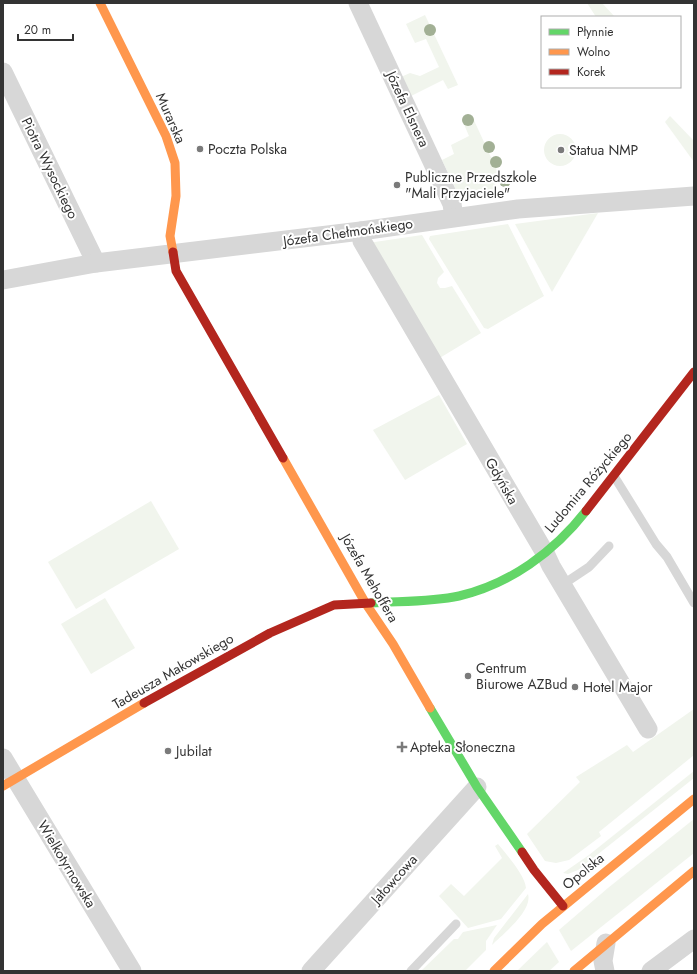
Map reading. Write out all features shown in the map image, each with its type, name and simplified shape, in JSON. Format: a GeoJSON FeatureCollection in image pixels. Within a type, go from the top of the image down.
{"type":"FeatureCollection","features":[{"type":"Feature","properties":{"kind":"street","name":"Murarska"},"geometry":{"type":"LineString","coordinates":[[100,3],[166,136],[175,163],[177,178],[176,196],[170,236],[172,254]]}},
{"type":"Feature","properties":{"kind":"street","name":"Józefa Elsnera"},"geometry":{"type":"LineString","coordinates":[[358,3],[452,204],[454,217]]}},
{"type":"Feature","properties":{"kind":"street","name":"Piotra Wysockiego"},"geometry":{"type":"LineString","coordinates":[[3,72],[96,263]]}},
{"type":"Feature","properties":{"kind":"street","name":"Józefa Chełmońskiego"},"geometry":{"type":"LineString","coordinates":[[3,280],[96,263],[361,231],[518,209],[694,196]]}},
{"type":"Feature","properties":{"kind":"street","name":"Gdyńska"},"geometry":{"type":"LineString","coordinates":[[361,231],[362,241],[545,553],[562,585],[648,729]]}},
{"type":"Feature","properties":{"kind":"street","name":"Józefa Mehoffera"},"geometry":{"type":"LineString","coordinates":[[172,254],[176,271],[366,604],[393,644],[477,786],[534,870],[563,906]]}},
{"type":"Feature","properties":{"kind":"street","name":"Ludomira Różyckiego"},"geometry":{"type":"LineString","coordinates":[[366,604],[458,596],[479,590],[523,569],[561,540],[575,525],[694,372]]}},
{"type":"Feature","properties":{"kind":"street","name":"Tadeusza Makowskiego"},"geometry":{"type":"LineString","coordinates":[[9,783],[163,692],[270,633],[334,605],[366,604]]}},
{"type":"Feature","properties":{"kind":"street","name":"Wielkotyrnowska"},"geometry":{"type":"LineString","coordinates":[[3,758],[9,783],[132,971]]}},
{"type":"Feature","properties":{"kind":"street","name":"Jałowcowa"},"geometry":{"type":"LineString","coordinates":[[312,971],[477,786]]}},
{"type":"Feature","properties":{"kind":"street","name":"Opolska"},"geometry":{"type":"LineString","coordinates":[[494,971],[542,924],[694,799]]}},
{"type":"Feature","properties":{"kind":"street"},"geometry":{"type":"LineString","coordinates":[[574,971],[694,871]]}},
{"type":"Feature","properties":{"kind":"street"},"geometry":{"type":"LineString","coordinates":[[651,971],[694,938]]}},
{"type":"Feature","properties":{"kind":"street"},"geometry":{"type":"LineString","coordinates":[[605,971],[603,961],[606,943]]}},
{"type":"Feature","properties":{"kind":"lane"},"geometry":{"type":"LineString","coordinates":[[614,476],[656,544],[667,557],[694,602]]}},
{"type":"Feature","properties":{"kind":"lane"},"geometry":{"type":"LineString","coordinates":[[562,585],[589,567],[609,546]]}},
{"type":"Feature","properties":{"kind":"lane"},"geometry":{"type":"LineString","coordinates":[[411,971],[456,924]]}},
{"type":"Feature","properties":{"kind":"shaded area"},"geometry":{"type":"Polygon","coordinates":[[[587,3],[602,3],[614,16],[595,16],[587,3]]]}},
{"type":"Feature","properties":{"kind":"shaded area"},"geometry":{"type":"Polygon","coordinates":[[[425,15],[458,85],[448,89],[443,80],[411,96],[401,77],[410,73],[420,76],[439,67],[426,39],[415,43],[406,24],[425,15]]]}},
{"type":"Feature","properties":{"kind":"shaded area"},"geometry":{"type":"Polygon","coordinates":[[[472,116],[501,179],[494,182],[499,195],[461,200],[442,160],[454,154],[451,145],[469,136],[463,122],[472,116]]]}},
{"type":"Feature","properties":{"kind":"shaded area"},"geometry":{"type":"Polygon","coordinates":[[[670,116],[694,141],[694,162],[665,122],[670,116]]]}},
{"type":"Feature","properties":{"kind":"shaded area"},"geometry":{"type":"Polygon","coordinates":[[[560,134],[571,139],[576,150],[571,161],[560,166],[549,161],[544,150],[549,139],[560,134]]]}},
{"type":"Feature","properties":{"kind":"shaded area"},"geometry":{"type":"Polygon","coordinates":[[[598,213],[552,292],[515,224],[598,213]]]}},
{"type":"Feature","properties":{"kind":"shaded area"},"geometry":{"type":"Polygon","coordinates":[[[508,224],[544,296],[488,329],[484,328],[429,239],[430,236],[508,224]]]}},
{"type":"Feature","properties":{"kind":"shaded area"},"geometry":{"type":"Polygon","coordinates":[[[422,235],[444,272],[438,278],[437,283],[440,288],[452,286],[481,333],[438,359],[368,243],[422,235]]]}},
{"type":"Feature","properties":{"kind":"shaded area"},"geometry":{"type":"Polygon","coordinates":[[[439,395],[467,444],[405,480],[373,430],[439,395]]]}},
{"type":"Feature","properties":{"kind":"shaded area"},"geometry":{"type":"Polygon","coordinates":[[[151,501],[179,549],[76,609],[48,562],[151,501]]]}},
{"type":"Feature","properties":{"kind":"shaded area"},"geometry":{"type":"Polygon","coordinates":[[[105,598],[135,648],[91,674],[61,624],[105,598]]]}},
{"type":"Feature","properties":{"kind":"shaded area"},"geometry":{"type":"Polygon","coordinates":[[[694,709],[694,755],[599,832],[601,836],[569,860],[556,863],[545,861],[527,834],[580,782],[576,777],[627,745],[633,752],[694,709]]]}},
{"type":"Feature","properties":{"kind":"shaded area"},"geometry":{"type":"Polygon","coordinates":[[[694,771],[694,778],[578,870],[568,874],[563,873],[589,855],[694,771]]]}},
{"type":"Feature","properties":{"kind":"shaded area"},"geometry":{"type":"Polygon","coordinates":[[[694,819],[694,853],[571,951],[559,930],[608,888],[694,819]]]}},
{"type":"Feature","properties":{"kind":"shaded area"},"geometry":{"type":"Polygon","coordinates":[[[498,844],[519,871],[526,888],[501,919],[468,928],[439,896],[451,884],[464,896],[502,858],[495,846],[498,844]]]}},
{"type":"Feature","properties":{"kind":"shaded area"},"geometry":{"type":"Polygon","coordinates":[[[528,894],[526,908],[516,922],[492,945],[494,938],[528,894]]]}},
{"type":"Feature","properties":{"kind":"shaded area"},"geometry":{"type":"Polygon","coordinates":[[[497,925],[486,941],[486,950],[465,971],[421,971],[454,939],[458,939],[463,932],[497,925]]]}},
{"type":"Feature","properties":{"kind":"shaded area"},"geometry":{"type":"Polygon","coordinates":[[[547,942],[559,962],[549,971],[517,971],[547,942]]]}},
{"type":"Feature","properties":{"kind":"traffic: fast"},"geometry":{"type":"LineString","coordinates":[[371,603],[448,598],[478,591],[513,575],[545,553],[560,540],[586,511]]}},
{"type":"Feature","properties":{"kind":"traffic: fast"},"geometry":{"type":"LineString","coordinates":[[430,708],[477,787],[522,852]]}},
{"type":"Feature","properties":{"kind":"traffic: slow"},"geometry":{"type":"LineString","coordinates":[[100,3],[166,136],[175,163],[176,196],[170,236],[173,252]]}},
{"type":"Feature","properties":{"kind":"traffic: slow"},"geometry":{"type":"LineString","coordinates":[[283,458],[366,604],[393,644],[430,708]]}},
{"type":"Feature","properties":{"kind":"traffic: slow"},"geometry":{"type":"LineString","coordinates":[[3,786],[144,703]]}},
{"type":"Feature","properties":{"kind":"traffic: slow"},"geometry":{"type":"LineString","coordinates":[[494,971],[542,924],[694,799]]}},
{"type":"Feature","properties":{"kind":"traffic: slow"},"geometry":{"type":"LineString","coordinates":[[574,971],[694,871]]}},
{"type":"Feature","properties":{"kind":"traffic: jam"},"geometry":{"type":"LineString","coordinates":[[173,252],[176,271],[283,458]]}},
{"type":"Feature","properties":{"kind":"traffic: jam"},"geometry":{"type":"LineString","coordinates":[[586,511],[694,372]]}},
{"type":"Feature","properties":{"kind":"traffic: jam"},"geometry":{"type":"LineString","coordinates":[[144,703],[270,633],[334,605],[371,603]]}},
{"type":"Feature","properties":{"kind":"traffic: jam"},"geometry":{"type":"LineString","coordinates":[[522,852],[534,870],[563,906]]}},
{"type":"Feature","properties":{"kind":"place","name":"Poczta Polska"},"geometry":{"type":"Point","coordinates":[200,149]}},
{"type":"Feature","properties":{"kind":"place","name":"Statua NMP"},"geometry":{"type":"Point","coordinates":[561,150]}},
{"type":"Feature","properties":{"kind":"place","name":"Publiczne Przedszkole \"Mali Przyjaciele\""},"geometry":{"type":"Point","coordinates":[397,185]}},
{"type":"Feature","properties":{"kind":"place","name":"Centrum Biurowe AZBud"},"geometry":{"type":"Point","coordinates":[468,676]}},
{"type":"Feature","properties":{"kind":"place","name":"Hotel Major"},"geometry":{"type":"Point","coordinates":[575,687]}},
{"type":"Feature","properties":{"kind":"place","name":"Apteka Słoneczna"},"geometry":{"type":"Point","coordinates":[402,747]}},
{"type":"Feature","properties":{"kind":"place","name":"Jubilat"},"geometry":{"type":"Point","coordinates":[168,751]}}]}
